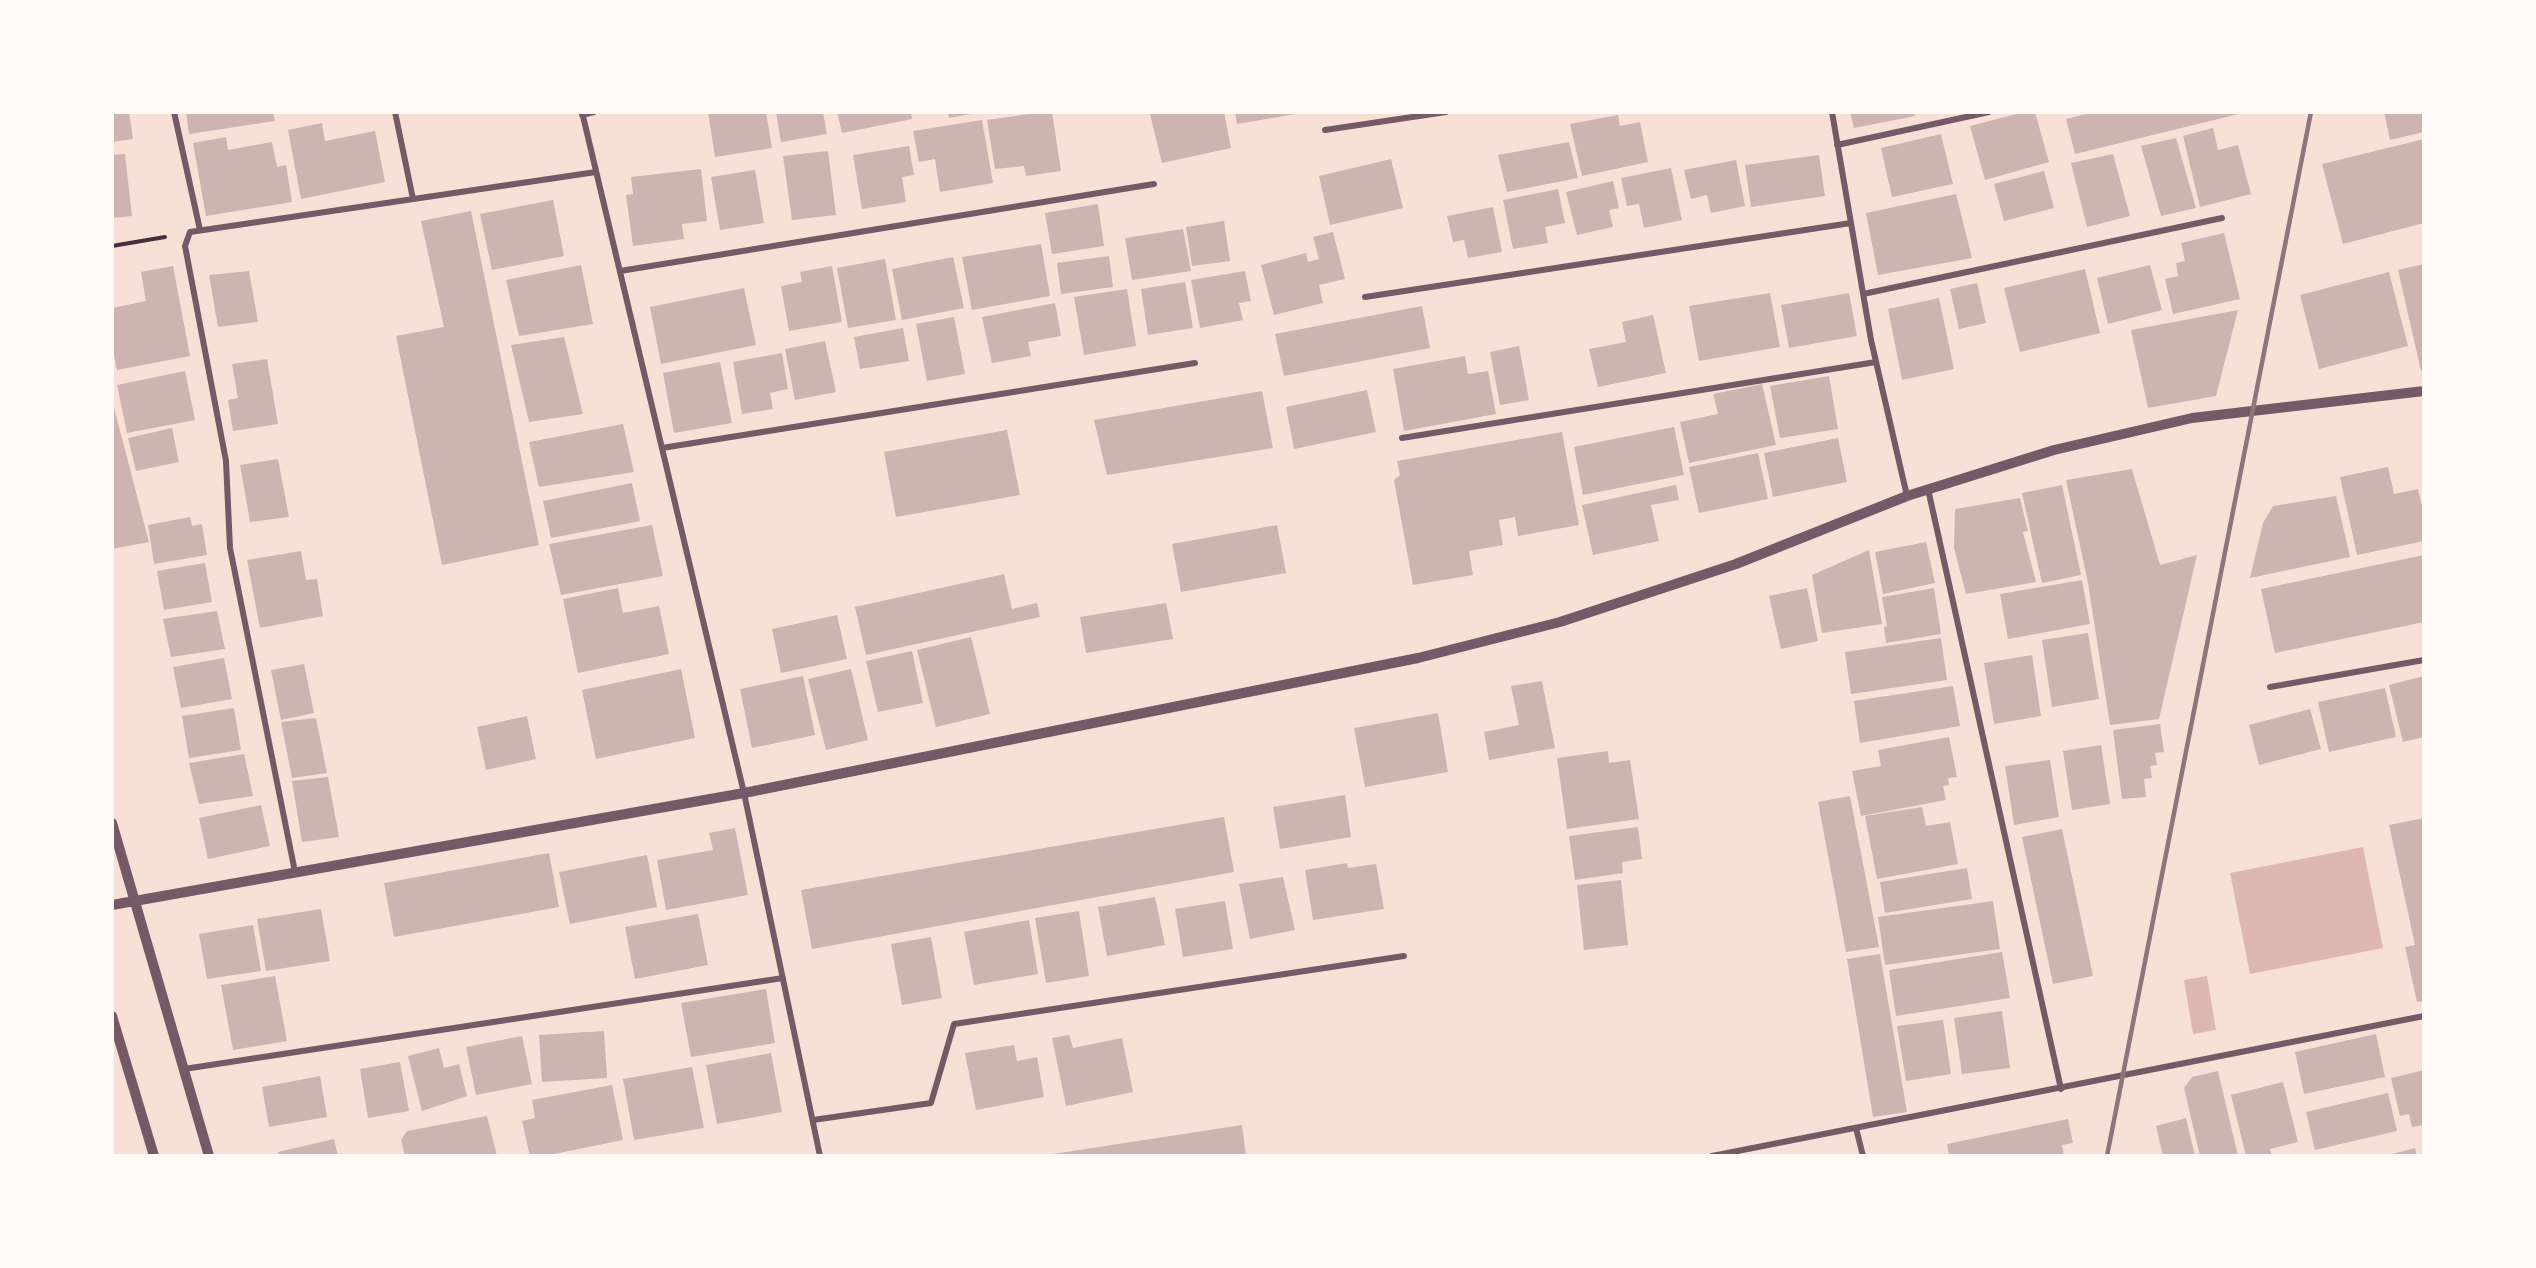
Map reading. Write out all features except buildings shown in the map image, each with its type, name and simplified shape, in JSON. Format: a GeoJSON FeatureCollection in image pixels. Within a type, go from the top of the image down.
{"type":"FeatureCollection","features":[{"type":"Feature","properties":{"kind":"street"},"geometry":{"type":"LineString","coordinates":[[174,112],[200,230]]}},
{"type":"Feature","properties":{"kind":"street"},"geometry":{"type":"LineString","coordinates":[[395,112],[413,199]]}},
{"type":"Feature","properties":{"kind":"street"},"geometry":{"type":"LineString","coordinates":[[594,112],[582,114],[744,793],[820,1155]]}},
{"type":"Feature","properties":{"kind":"street"},"geometry":{"type":"LineString","coordinates":[[1325,130],[1446,112]]}},
{"type":"Feature","properties":{"kind":"street"},"geometry":{"type":"LineString","coordinates":[[1832,112],[1876,362],[1907,496]]}},
{"type":"Feature","properties":{"kind":"street"},"geometry":{"type":"LineString","coordinates":[[1837,145],[1989,112]]}},
{"type":"Feature","properties":{"kind":"street"},"geometry":{"type":"LineString","coordinates":[[295,872],[230,548],[226,461],[185,246],[189,232],[596,172]]}},
{"type":"Feature","properties":{"kind":"street"},"geometry":{"type":"LineString","coordinates":[[620,271],[1154,184]]}},
{"type":"Feature","properties":{"kind":"street"},"geometry":{"type":"LineString","coordinates":[[1863,294],[2222,218]]}},
{"type":"Feature","properties":{"kind":"street"},"geometry":{"type":"LineString","coordinates":[[1365,297],[1851,223]]}},
{"type":"Feature","properties":{"kind":"street"},"geometry":{"type":"LineString","coordinates":[[1402,438],[1876,362]]}},
{"type":"Feature","properties":{"kind":"street"},"geometry":{"type":"LineString","coordinates":[[662,448],[1195,363]]}},
{"type":"Feature","properties":{"kind":"street"},"geometry":{"type":"LineString","coordinates":[[112,905],[744,793],[1418,658],[1560,622],[1736,564],[1907,496],[2054,450],[2192,418],[2424,391]]}},
{"type":"Feature","properties":{"kind":"street"},"geometry":{"type":"LineString","coordinates":[[1928,489],[2061,1089]]}},
{"type":"Feature","properties":{"kind":"street"},"geometry":{"type":"LineString","coordinates":[[2270,687],[2424,660]]}},
{"type":"Feature","properties":{"kind":"street"},"geometry":{"type":"LineString","coordinates":[[112,824],[209,1155]]}},
{"type":"Feature","properties":{"kind":"street"},"geometry":{"type":"LineString","coordinates":[[813,1120],[931,1103],[954,1024],[1404,956]]}},
{"type":"Feature","properties":{"kind":"street"},"geometry":{"type":"LineString","coordinates":[[184,1069],[783,978]]}},
{"type":"Feature","properties":{"kind":"street"},"geometry":{"type":"LineString","coordinates":[[112,1016],[154,1155]]}},
{"type":"Feature","properties":{"kind":"street"},"geometry":{"type":"LineString","coordinates":[[1712,1155],[2061,1089],[2424,1016]]}},
{"type":"Feature","properties":{"kind":"street"},"geometry":{"type":"LineString","coordinates":[[1856,1128],[1863,1155]]}},
{"type":"Feature","properties":{"kind":"path"},"geometry":{"type":"LineString","coordinates":[[112,246],[189,232]]}},
{"type":"Feature","properties":{"kind":"shaded area"},"geometry":{"type":"Polygon","coordinates":[[[2363,847],[2383,948],[2250,974],[2230,873],[2363,847]]]}},
{"type":"Feature","properties":{"kind":"shaded area"},"geometry":{"type":"Polygon","coordinates":[[[2207,976],[2216,1030],[2193,1034],[2184,980],[2207,976]]]}},
{"type":"Feature","properties":{"kind":"railway"},"geometry":{"type":"LineString","coordinates":[[2107,1156],[2311,112]]}}]}
